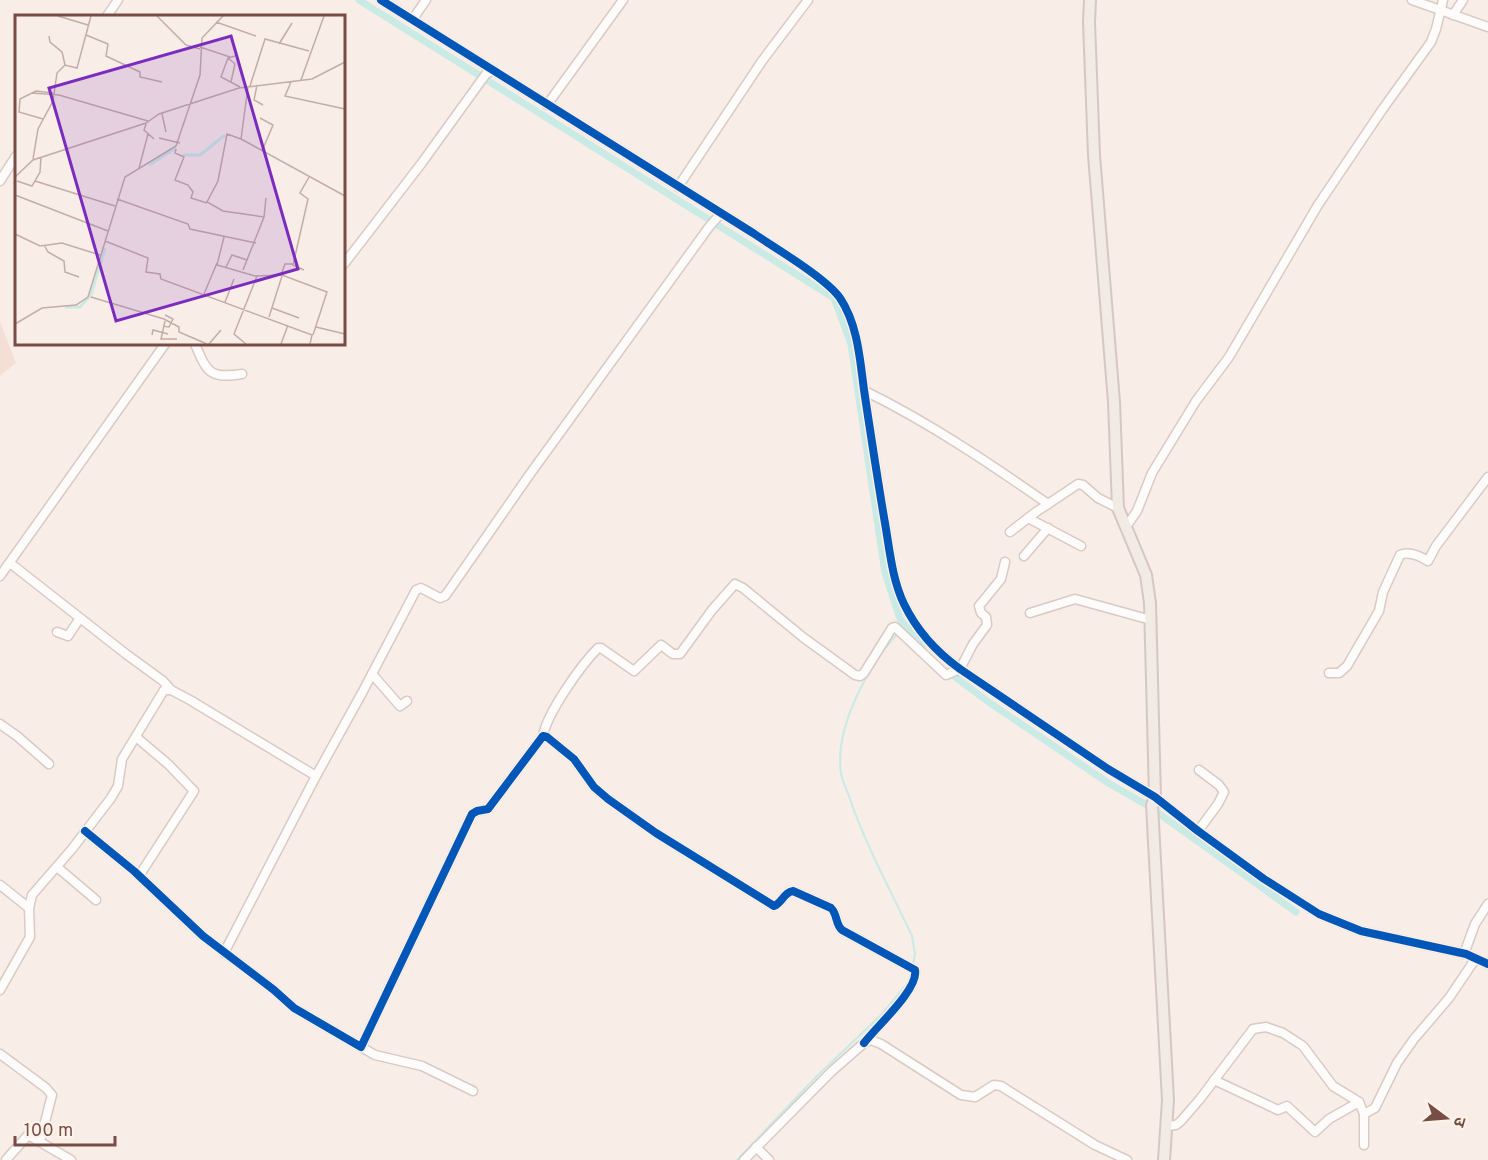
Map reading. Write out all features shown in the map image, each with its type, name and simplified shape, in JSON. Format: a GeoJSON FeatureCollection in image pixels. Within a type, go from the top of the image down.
{"type":"FeatureCollection","features":[{"type":"Feature","properties":{"kind":"main road"},"geometry":{"type":"LineString","coordinates":[[1090,0],[1094,155],[1114,402],[1118,507],[1146,575],[1151,620],[1153,805],[1168,1100],[1164,1160]]}},
{"type":"Feature","properties":{"kind":"street"},"geometry":{"type":"LineString","coordinates":[[108,15],[118,0]]}},
{"type":"Feature","properties":{"kind":"street"},"geometry":{"type":"LineString","coordinates":[[381,0],[413,20],[487,75],[547,105],[678,187],[718,216],[807,270],[840,298],[857,342],[890,553],[899,593],[922,635],[953,672]]}},
{"type":"Feature","properties":{"kind":"street"},"geometry":{"type":"LineString","coordinates":[[413,20],[426,0]]}},
{"type":"Feature","properties":{"kind":"street"},"geometry":{"type":"LineString","coordinates":[[547,105],[623,0]]}},
{"type":"Feature","properties":{"kind":"street"},"geometry":{"type":"LineString","coordinates":[[678,187],[762,61],[808,0]]}},
{"type":"Feature","properties":{"kind":"street"},"geometry":{"type":"LineString","coordinates":[[1412,0],[1488,27]]}},
{"type":"Feature","properties":{"kind":"street"},"geometry":{"type":"LineString","coordinates":[[1126,527],[1137,511],[1152,473],[1196,401],[1230,357],[1318,205],[1431,42],[1443,0]]}},
{"type":"Feature","properties":{"kind":"street"},"geometry":{"type":"LineString","coordinates":[[1453,15],[1463,0]]}},
{"type":"Feature","properties":{"kind":"street"},"geometry":{"type":"LineString","coordinates":[[345,263],[487,75]]}},
{"type":"Feature","properties":{"kind":"street"},"geometry":{"type":"LineString","coordinates":[[0,181],[15,158]]}},
{"type":"Feature","properties":{"kind":"street"},"geometry":{"type":"LineString","coordinates":[[224,953],[416,590],[422,588],[435,596],[445,596],[708,226],[718,216]]}},
{"type":"Feature","properties":{"kind":"street"},"geometry":{"type":"LineString","coordinates":[[0,576],[164,345]]}},
{"type":"Feature","properties":{"kind":"street"},"geometry":{"type":"LineString","coordinates":[[195,345],[211,373],[224,376],[242,374]]}},
{"type":"Feature","properties":{"kind":"street"},"geometry":{"type":"LineString","coordinates":[[865,391],[891,402],[945,434],[1048,504]]}},
{"type":"Feature","properties":{"kind":"street"},"geometry":{"type":"LineString","coordinates":[[1329,673],[1339,673],[1347,666],[1379,611],[1383,592],[1400,555],[1405,553],[1419,556],[1428,561],[1436,546],[1488,477]]}},
{"type":"Feature","properties":{"kind":"street"},"geometry":{"type":"LineString","coordinates":[[1010,532],[1073,487],[1083,484],[1098,498],[1118,507]]}},
{"type":"Feature","properties":{"kind":"street"},"geometry":{"type":"LineString","coordinates":[[1028,518],[1081,546]]}},
{"type":"Feature","properties":{"kind":"street"},"geometry":{"type":"LineString","coordinates":[[1024,556],[1048,528]]}},
{"type":"Feature","properties":{"kind":"street"},"geometry":{"type":"LineString","coordinates":[[10,562],[163,681],[171,690],[316,776]]}},
{"type":"Feature","properties":{"kind":"street"},"geometry":{"type":"LineString","coordinates":[[953,672],[987,625],[986,617],[981,613],[979,606],[1001,579],[1005,562]]}},
{"type":"Feature","properties":{"kind":"street"},"geometry":{"type":"LineString","coordinates":[[361,1047],[472,814],[487,810],[491,806],[543,736],[544,727],[563,695],[598,648],[634,671],[661,645],[673,654],[680,654],[712,610],[735,584],[804,638],[858,676],[864,673],[892,628],[901,631],[953,672],[1108,769],[1153,805],[1198,831],[1307,907],[1335,922],[1361,931],[1488,964]]}},
{"type":"Feature","properties":{"kind":"street"},"geometry":{"type":"LineString","coordinates":[[1030,613],[1075,599],[1151,620]]}},
{"type":"Feature","properties":{"kind":"street"},"geometry":{"type":"LineString","coordinates":[[57,632],[68,636],[81,618]]}},
{"type":"Feature","properties":{"kind":"street"},"geometry":{"type":"LineString","coordinates":[[372,674],[400,706],[407,701]]}},
{"type":"Feature","properties":{"kind":"street"},"geometry":{"type":"LineString","coordinates":[[0,990],[30,937],[29,908],[32,895],[86,831],[117,788],[120,766],[160,695],[166,690],[171,690]]}},
{"type":"Feature","properties":{"kind":"street"},"geometry":{"type":"LineString","coordinates":[[0,724],[49,764]]}},
{"type":"Feature","properties":{"kind":"street"},"geometry":{"type":"LineString","coordinates":[[543,736],[549,738],[574,759],[594,787],[608,799],[700,861],[774,906],[787,893],[793,891],[831,908],[837,924],[846,933],[912,969],[915,978],[904,996],[864,1042],[744,1160]]}},
{"type":"Feature","properties":{"kind":"street"},"geometry":{"type":"LineString","coordinates":[[136,737],[168,764],[194,791],[139,876]]}},
{"type":"Feature","properties":{"kind":"street"},"geometry":{"type":"LineString","coordinates":[[1198,831],[1224,792],[1219,785],[1199,770]]}},
{"type":"Feature","properties":{"kind":"street"},"geometry":{"type":"LineString","coordinates":[[86,831],[224,953],[294,1008],[375,1055],[422,1066],[473,1091]]}},
{"type":"Feature","properties":{"kind":"street"},"geometry":{"type":"LineString","coordinates":[[57,867],[96,900]]}},
{"type":"Feature","properties":{"kind":"street"},"geometry":{"type":"LineString","coordinates":[[0,885],[29,908]]}},
{"type":"Feature","properties":{"kind":"street"},"geometry":{"type":"LineString","coordinates":[[1364,1114],[1375,1108],[1397,1063],[1449,998],[1471,959],[1475,924],[1488,904]]}},
{"type":"Feature","properties":{"kind":"street"},"geometry":{"type":"LineString","coordinates":[[1167,1126],[1176,1125],[1181,1121],[1253,1029],[1266,1027],[1283,1033],[1303,1046],[1333,1086],[1359,1102],[1364,1114],[1364,1145]]}},
{"type":"Feature","properties":{"kind":"street"},"geometry":{"type":"LineString","coordinates":[[864,1042],[875,1041],[961,1095],[975,1097],[993,1085],[1000,1086],[1095,1145],[1127,1160]]}},
{"type":"Feature","properties":{"kind":"street"},"geometry":{"type":"LineString","coordinates":[[0,1054],[52,1095],[40,1141]]}},
{"type":"Feature","properties":{"kind":"street"},"geometry":{"type":"LineString","coordinates":[[1214,1080],[1278,1110],[1287,1106],[1316,1132],[1329,1119],[1359,1102]]}},
{"type":"Feature","properties":{"kind":"street"},"geometry":{"type":"LineString","coordinates":[[6,1160],[25,1136],[30,1135],[71,1160]]}},
{"type":"Feature","properties":{"kind":"street"},"geometry":{"type":"LineString","coordinates":[[756,1148],[769,1160]]}},
{"type":"Feature","properties":{"kind":"shaded area"},"geometry":{"type":"Polygon","coordinates":[[[0,322],[16,363],[0,376],[0,322]]]}},
{"type":"Feature","properties":{"kind":"waterway"},"geometry":{"type":"LineString","coordinates":[[359,0],[834,298],[851,344],[885,573],[900,619],[922,647]]}},
{"type":"Feature","properties":{"kind":"waterway"},"geometry":{"type":"LineString","coordinates":[[905,626],[868,674],[849,714],[840,754],[842,776],[856,817],[912,936],[915,954],[913,965]]}},
{"type":"Feature","properties":{"kind":"waterway"},"geometry":{"type":"LineString","coordinates":[[947,671],[1110,784],[1147,805],[1296,912]]}},
{"type":"Feature","properties":{"kind":"waterway"},"geometry":{"type":"LineString","coordinates":[[737,1160],[817,1076],[882,1014],[907,984],[911,973]]}},
{"type":"Feature","properties":{"kind":"cycle path"},"geometry":{"type":"LineString","coordinates":[[381,0],[787,255],[824,282],[840,298],[851,320],[857,343],[892,567],[897,586],[915,623],[927,640],[943,655],[960,669],[1108,769],[1155,797],[1264,879],[1319,914],[1361,931],[1466,954],[1488,964]]}},
{"type":"Feature","properties":{"kind":"cycle path"},"geometry":{"type":"LineString","coordinates":[[85,831],[134,871],[203,936],[294,1008],[361,1047],[472,814],[488,809],[543,736],[547,737],[574,759],[594,787],[656,833],[774,906],[787,893],[793,891],[831,908],[842,930],[915,970],[914,978],[904,997],[864,1043]]}}]}
